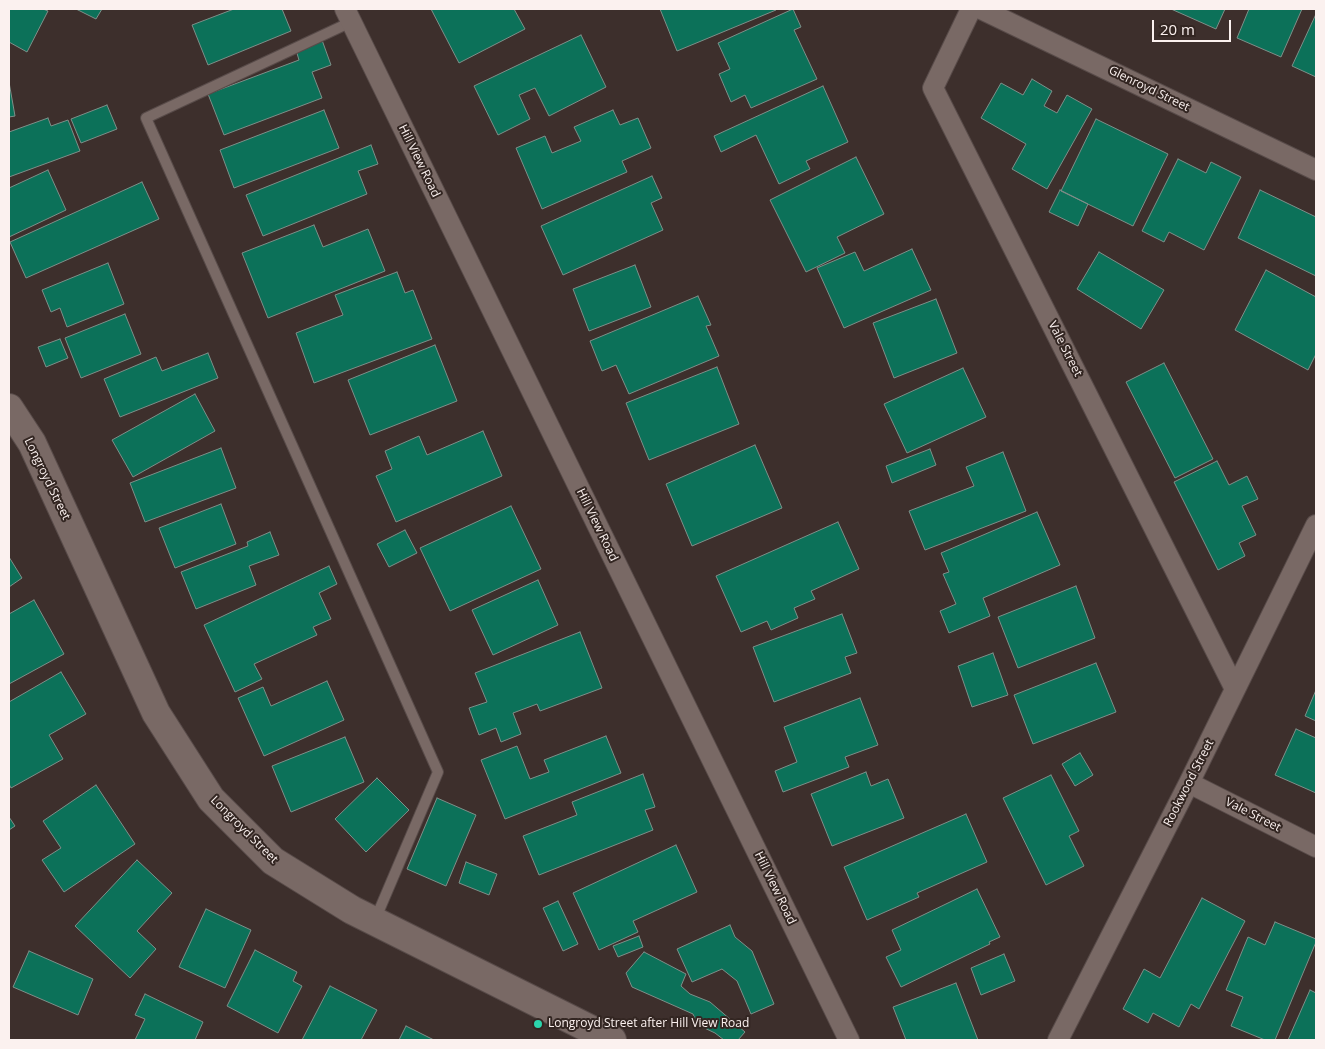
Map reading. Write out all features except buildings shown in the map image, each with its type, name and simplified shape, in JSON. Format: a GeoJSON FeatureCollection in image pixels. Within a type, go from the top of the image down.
{"type":"FeatureCollection","features":[{"type":"Feature","properties":{"kind":"main road","name":"Longroyd Street"},"geometry":{"type":"LineString","coordinates":[[9,408],[32,443],[156,712],[211,799],[273,861],[352,910],[612,1040]]}},
{"type":"Feature","properties":{"kind":"street","name":"Vale Street"},"geometry":{"type":"LineString","coordinates":[[971,9],[933,88],[1236,689]]}},
{"type":"Feature","properties":{"kind":"street","name":"Glenroyd Street"},"geometry":{"type":"LineString","coordinates":[[981,9],[1316,170]]}},
{"type":"Feature","properties":{"kind":"street","name":"Hill View Road"},"geometry":{"type":"LineString","coordinates":[[348,16],[849,1040]]}},
{"type":"Feature","properties":{"kind":"street","name":"Rookwood Street"},"geometry":{"type":"LineString","coordinates":[[1058,1040],[1189,783],[1316,525]]}},
{"type":"Feature","properties":{"kind":"street","name":"Vale Street"},"geometry":{"type":"LineString","coordinates":[[1189,783],[1316,847]]}},
{"type":"Feature","properties":{"kind":"lane"},"geometry":{"type":"LineString","coordinates":[[348,16],[146,118],[438,772],[375,921]]}},
{"type":"Feature","properties":{"kind":"place","name":"Longroyd Street after Hill View Road"},"geometry":{"type":"Point","coordinates":[538,1024]}}]}
